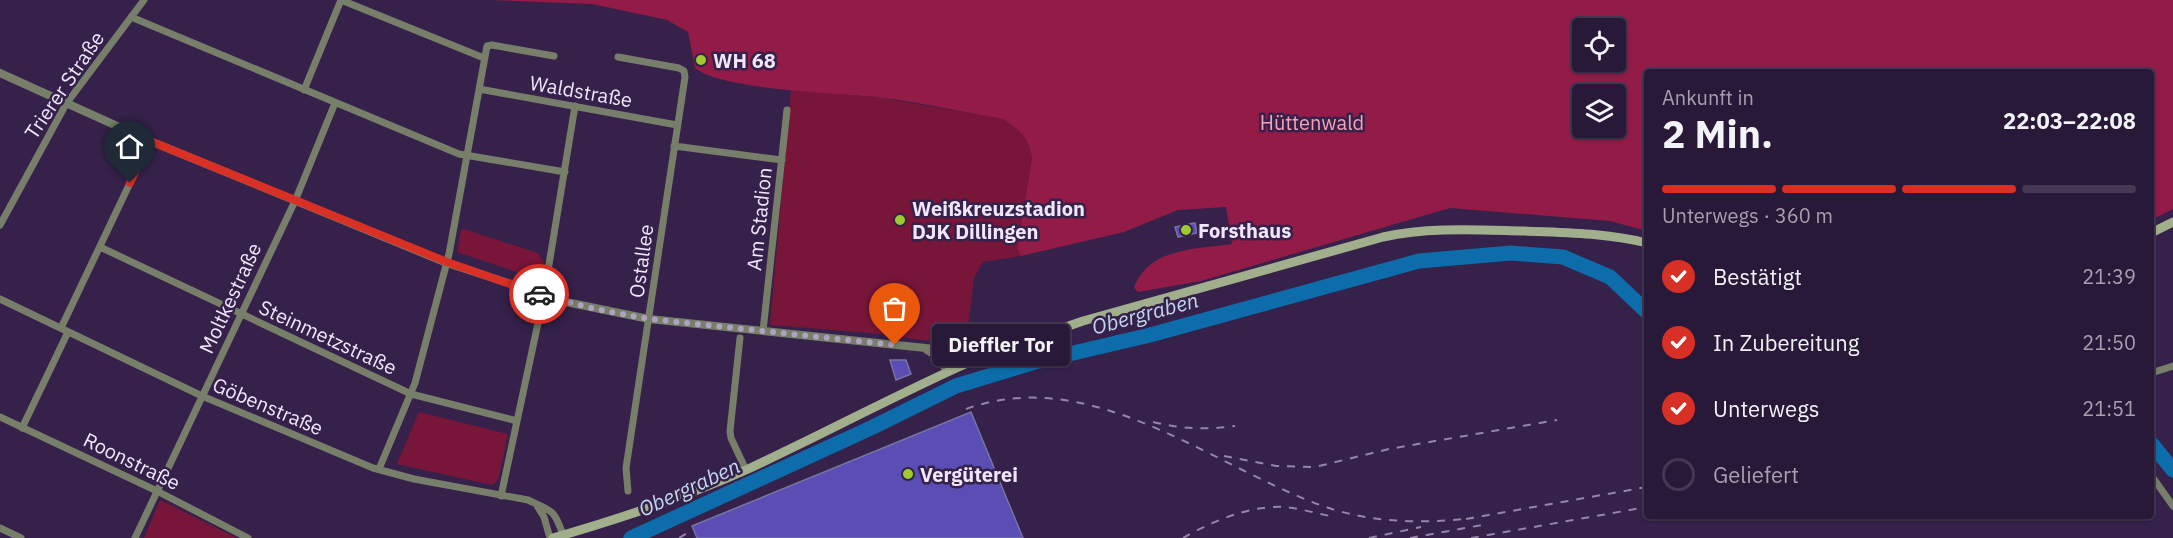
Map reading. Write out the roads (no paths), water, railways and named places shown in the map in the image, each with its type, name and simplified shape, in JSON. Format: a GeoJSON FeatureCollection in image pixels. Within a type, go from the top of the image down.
{"type":"FeatureCollection","features":[{"type":"Feature","properties":{"kind":"main road"},"geometry":{"type":"LineString","coordinates":[[2154,232],[2173,222]]}},
{"type":"Feature","properties":{"kind":"main road"},"geometry":{"type":"LineString","coordinates":[[555,537],[650,509],[746,470],[948,372],[1083,321],[1409,231],[1442,229],[1604,234],[1644,242]]}},
{"type":"Feature","properties":{"kind":"street","name":"Trierer Straße"},"geometry":{"type":"LineString","coordinates":[[0,225],[66,104],[144,0]]}},
{"type":"Feature","properties":{"kind":"street"},"geometry":{"type":"LineString","coordinates":[[304,90],[341,0],[484,58]]}},
{"type":"Feature","properties":{"kind":"street"},"geometry":{"type":"LineString","coordinates":[[131,18],[467,156],[565,172]]}},
{"type":"Feature","properties":{"kind":"street"},"geometry":{"type":"LineString","coordinates":[[380,469],[411,394],[447,262],[488,45],[554,56]]}},
{"type":"Feature","properties":{"kind":"street","name":"Ostallee"},"geometry":{"type":"LineString","coordinates":[[618,57],[679,68],[684,71],[626,468],[628,491]]}},
{"type":"Feature","properties":{"kind":"street"},"geometry":{"type":"LineString","coordinates":[[0,73],[150,141],[295,201],[447,262],[544,295],[595,309],[649,319],[927,350],[935,349],[952,355],[962,366]]}},
{"type":"Feature","properties":{"kind":"street","name":"Waldstraße"},"geometry":{"type":"LineString","coordinates":[[479,90],[677,125]]}},
{"type":"Feature","properties":{"kind":"street","name":"Moltkestraße"},"geometry":{"type":"LineString","coordinates":[[135,538],[295,201],[335,103]]}},
{"type":"Feature","properties":{"kind":"street"},"geometry":{"type":"LineString","coordinates":[[501,496],[544,295],[575,106]]}},
{"type":"Feature","properties":{"kind":"street","name":"Am Stadion"},"geometry":{"type":"LineString","coordinates":[[763,331],[787,110]]}},
{"type":"Feature","properties":{"kind":"street"},"geometry":{"type":"LineString","coordinates":[[22,428],[100,247],[150,141]]}},
{"type":"Feature","properties":{"kind":"street"},"geometry":{"type":"LineString","coordinates":[[674,146],[782,160]]}},
{"type":"Feature","properties":{"kind":"street","name":"Steinmetzstraße"},"geometry":{"type":"LineString","coordinates":[[100,247],[411,394],[518,421]]}},
{"type":"Feature","properties":{"kind":"street","name":"Göbenstraße"},"geometry":{"type":"LineString","coordinates":[[0,299],[202,396],[380,469],[414,479],[501,496],[550,509],[555,537]]}},
{"type":"Feature","properties":{"kind":"street"},"geometry":{"type":"LineString","coordinates":[[740,338],[730,430],[731,438],[746,470]]}},
{"type":"Feature","properties":{"kind":"street"},"geometry":{"type":"LineString","coordinates":[[927,350],[937,356],[948,372]]}},
{"type":"Feature","properties":{"kind":"street"},"geometry":{"type":"LineString","coordinates":[[2154,372],[2173,366]]}},
{"type":"Feature","properties":{"kind":"street","name":"Roonstraße"},"geometry":{"type":"LineString","coordinates":[[0,417],[157,491],[248,538]]}},
{"type":"Feature","properties":{"kind":"street"},"geometry":{"type":"LineString","coordinates":[[2154,479],[2173,506]]}},
{"type":"Feature","properties":{"kind":"street"},"geometry":{"type":"LineString","coordinates":[[536,504],[555,537]]}},
{"type":"Feature","properties":{"kind":"street"},"geometry":{"type":"LineString","coordinates":[[0,528],[21,538]]}},
{"type":"Feature","properties":{"kind":"waterway","name":"Obergraben"},"geometry":{"type":"LineString","coordinates":[[631,538],[873,427],[956,386],[1035,362],[1150,335],[1419,261],[1511,253],[1563,257],[1610,277],[1644,309]]}},
{"type":"Feature","properties":{"kind":"waterway","name":"Obergraben"},"geometry":{"type":"LineString","coordinates":[[2154,447],[2173,470]]}},
{"type":"Feature","properties":{"kind":"railway"},"geometry":{"type":"LineString","coordinates":[[966,409],[1012,399],[1058,399],[1103,409],[1148,425],[1278,487],[1339,511],[1396,521],[1473,518]]}},
{"type":"Feature","properties":{"kind":"railway"},"geometry":{"type":"LineString","coordinates":[[1224,456],[1276,466],[1315,467],[1389,449],[1557,420]]}},
{"type":"Feature","properties":{"kind":"railway"},"geometry":{"type":"LineString","coordinates":[[1153,422],[1194,428],[1235,426]]}},
{"type":"Feature","properties":{"kind":"railway"},"geometry":{"type":"LineString","coordinates":[[1466,519],[1644,488]]}},
{"type":"Feature","properties":{"kind":"railway"},"geometry":{"type":"LineString","coordinates":[[1183,538],[1232,515],[1272,507],[1304,510],[1335,517]]}},
{"type":"Feature","properties":{"kind":"railway"},"geometry":{"type":"LineString","coordinates":[[1471,538],[1644,508]]}},
{"type":"Feature","properties":{"kind":"railway"},"geometry":{"type":"LineString","coordinates":[[1410,538],[1482,525]]}},
{"type":"Feature","properties":{"kind":"railway"},"geometry":{"type":"LineString","coordinates":[[1369,538],[1421,527]]}},
{"type":"Feature","properties":{"kind":"railway"},"geometry":{"type":"LineString","coordinates":[[679,538],[692,530]]}},
{"type":"Feature","properties":{"kind":"place","name":"WH 68"},"geometry":{"type":"Point","coordinates":[701,60]}},
{"type":"Feature","properties":{"kind":"place","name":"Weißkreuzstadion DJK Dillingen"},"geometry":{"type":"Point","coordinates":[900,220]}},
{"type":"Feature","properties":{"kind":"place","name":"Forsthaus"},"geometry":{"type":"Point","coordinates":[1186,230]}},
{"type":"Feature","properties":{"kind":"place","name":"Dieffler Tor"},"geometry":{"type":"Point","coordinates":[895,345]}},
{"type":"Feature","properties":{"kind":"place","name":"Vergüterei"},"geometry":{"type":"Point","coordinates":[908,474]}},
{"type":"Feature","properties":{"kind":"park label","name":"Hüttenwald"},"geometry":{"type":"Point","coordinates":[1312,122]}}]}
